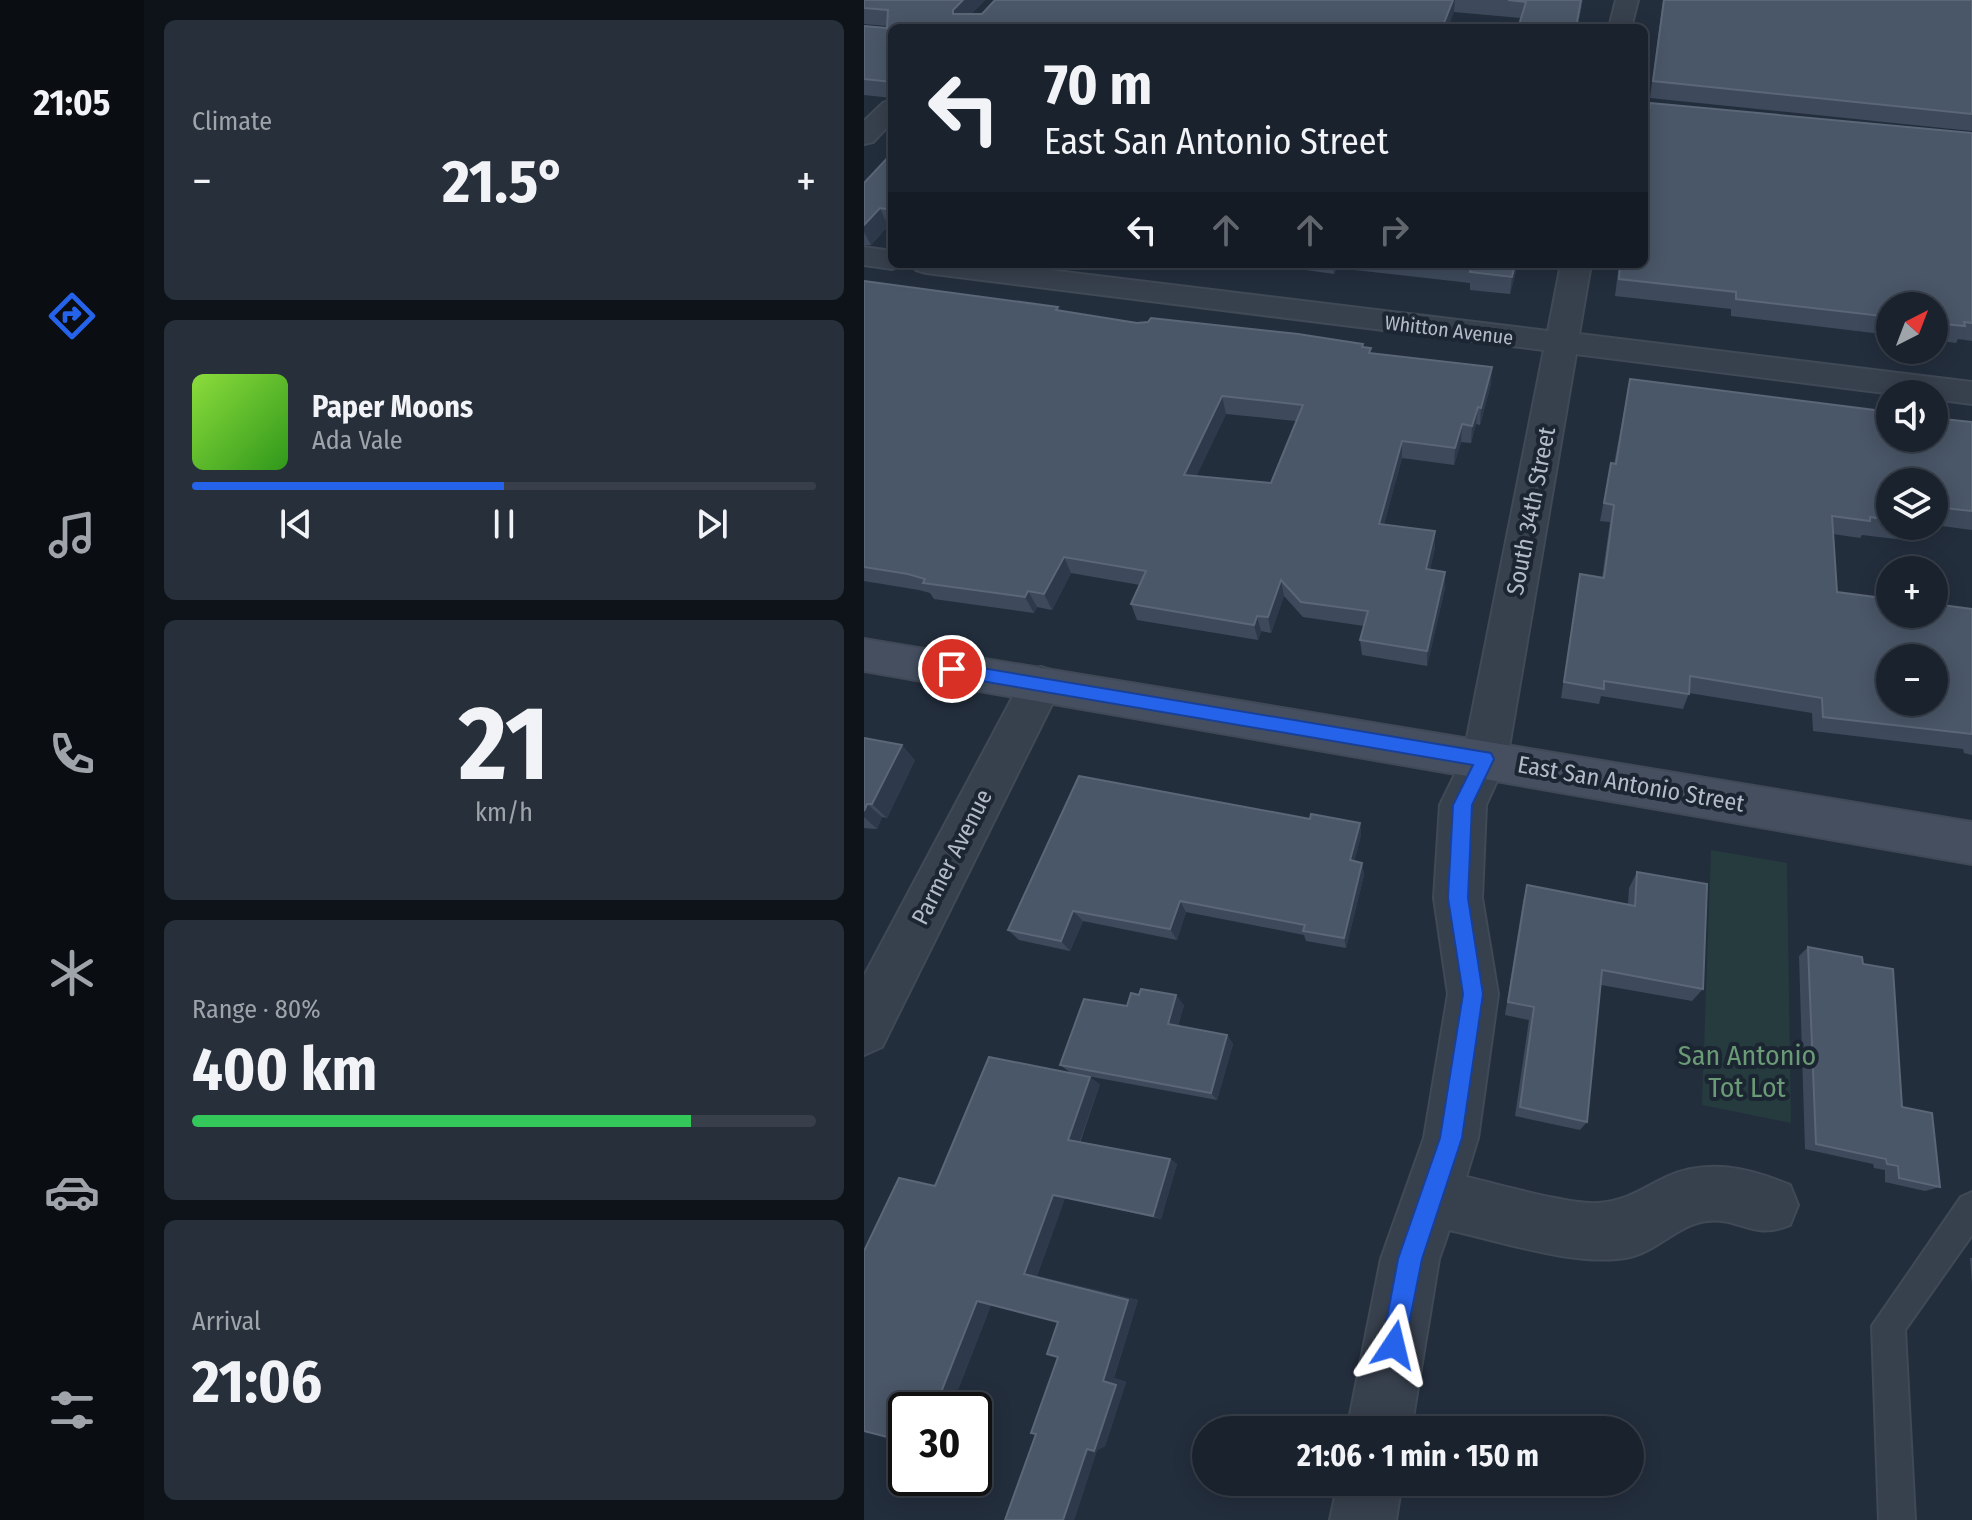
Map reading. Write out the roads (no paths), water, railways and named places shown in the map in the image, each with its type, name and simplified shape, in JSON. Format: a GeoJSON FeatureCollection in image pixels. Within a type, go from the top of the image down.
{"type":"FeatureCollection","features":[{"type":"Feature","properties":{"kind":"street"},"geometry":{"type":"LineString","coordinates":[[1621,24],[1627,0]]}},
{"type":"Feature","properties":{"kind":"street"},"geometry":{"type":"LineString","coordinates":[[864,136],[888,112]]}},
{"type":"Feature","properties":{"kind":"street"},"geometry":{"type":"LineString","coordinates":[[864,256],[888,259]]}},
{"type":"Feature","properties":{"kind":"street","name":"Whitton Avenue"},"geometry":{"type":"LineString","coordinates":[[957,268],[1562,345],[1972,393]]}},
{"type":"Feature","properties":{"kind":"street","name":"South 34th Street"},"geometry":{"type":"LineString","coordinates":[[1382,1416],[1410,1259],[1451,1138],[1473,994],[1458,898],[1463,805],[1485,759],[1575,268]]}},
{"type":"Feature","properties":{"kind":"street","name":"East San Antonio Street"},"geometry":{"type":"LineString","coordinates":[[864,655],[1972,843]]}},
{"type":"Feature","properties":{"kind":"street","name":"Parmer Avenue"},"geometry":{"type":"LineString","coordinates":[[864,1029],[1041,684]]}},
{"type":"Feature","properties":{"kind":"street"},"geometry":{"type":"LineString","coordinates":[[1431,1198],[1594,1232],[1631,1228],[1685,1198],[1710,1192],[1770,1205]]}},
{"type":"Feature","properties":{"kind":"street"},"geometry":{"type":"LineString","coordinates":[[1363,1520],[1367,1496]]}},
{"type":"Feature","properties":{"kind":"lane"},"geometry":{"type":"LineString","coordinates":[[1897,1520],[1888,1326],[1972,1208]]}},
{"type":"Feature","properties":{"kind":"park label","name":"San Antonio Tot Lot"},"geometry":{"type":"Point","coordinates":[1747,1071]}}]}
